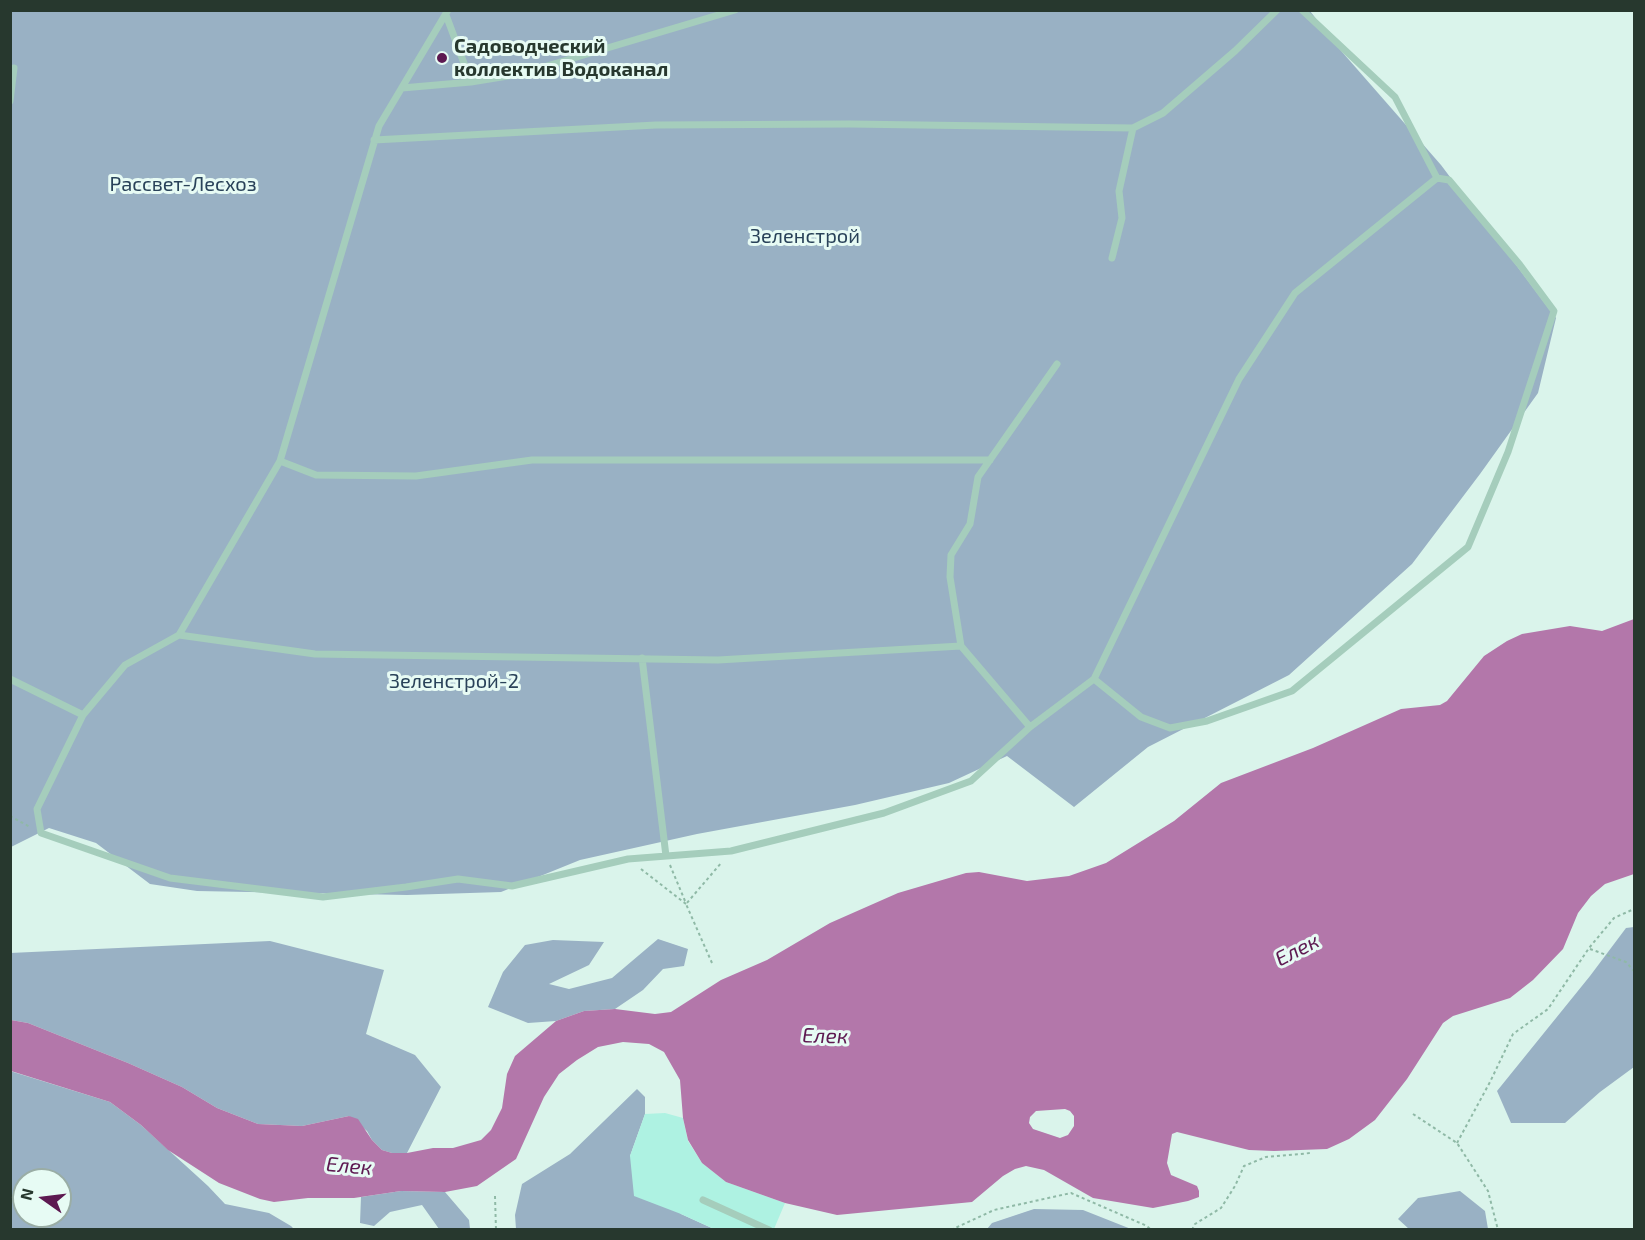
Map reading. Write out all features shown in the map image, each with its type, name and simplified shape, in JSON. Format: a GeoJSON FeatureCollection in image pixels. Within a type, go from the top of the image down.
{"type":"FeatureCollection","features":[{"type":"Feature","properties":{"kind":"lane"},"geometry":{"type":"LineString","coordinates":[[402,88],[471,82],[520,74],[735,10]]}},
{"type":"Feature","properties":{"kind":"lane"},"geometry":{"type":"LineString","coordinates":[[374,140],[656,125],[850,124],[1133,128],[1162,113],[1235,51],[1277,10]]}},
{"type":"Feature","properties":{"kind":"lane"},"geometry":{"type":"LineString","coordinates":[[1302,10],[1395,97],[1437,178]]}},
{"type":"Feature","properties":{"kind":"lane"},"geometry":{"type":"LineString","coordinates":[[447,13],[471,82]]}},
{"type":"Feature","properties":{"kind":"lane"},"geometry":{"type":"LineString","coordinates":[[447,13],[379,126],[280,461],[179,635],[125,665],[83,715],[37,809],[41,833],[170,878],[324,897],[406,888],[458,879],[512,886],[628,859],[731,851],[884,813],[971,782],[1030,727],[1094,679],[1239,379],[1295,293],[1437,178],[1449,180],[1520,264],[1554,311],[1508,452],[1468,547],[1292,691],[1207,722],[1170,728],[1141,717],[1094,679]]}},
{"type":"Feature","properties":{"kind":"lane"},"geometry":{"type":"LineString","coordinates":[[10,101],[14,68]]}},
{"type":"Feature","properties":{"kind":"lane"},"geometry":{"type":"LineString","coordinates":[[1112,258],[1122,218],[1119,191],[1133,128]]}},
{"type":"Feature","properties":{"kind":"lane"},"geometry":{"type":"LineString","coordinates":[[1030,727],[961,646],[950,577],[951,555],[969,524],[978,477],[1056,364]]}},
{"type":"Feature","properties":{"kind":"lane"},"geometry":{"type":"LineString","coordinates":[[280,461],[316,475],[416,476],[532,460],[990,460]]}},
{"type":"Feature","properties":{"kind":"lane"},"geometry":{"type":"LineString","coordinates":[[179,635],[315,654],[718,660],[961,646]]}},
{"type":"Feature","properties":{"kind":"lane"},"geometry":{"type":"LineString","coordinates":[[642,658],[666,856]]}},
{"type":"Feature","properties":{"kind":"lane"},"geometry":{"type":"LineString","coordinates":[[10,679],[83,715]]}},
{"type":"Feature","properties":{"kind":"lane"},"geometry":{"type":"LineString","coordinates":[[703,1200],[770,1230]]}},
{"type":"Feature","properties":{"kind":"path"},"geometry":{"type":"LineString","coordinates":[[10,816],[41,833]]}},
{"type":"Feature","properties":{"kind":"path"},"geometry":{"type":"LineString","coordinates":[[686,904],[731,851]]}},
{"type":"Feature","properties":{"kind":"path"},"geometry":{"type":"LineString","coordinates":[[666,856],[712,963]]}},
{"type":"Feature","properties":{"kind":"path"},"geometry":{"type":"LineString","coordinates":[[628,859],[686,904]]}},
{"type":"Feature","properties":{"kind":"path"},"geometry":{"type":"LineString","coordinates":[[1457,1143],[1513,1034],[1548,1009],[1589,948],[1614,918],[1635,909]]}},
{"type":"Feature","properties":{"kind":"path"},"geometry":{"type":"LineString","coordinates":[[1589,948],[1626,962],[1635,971]]}},
{"type":"Feature","properties":{"kind":"path"},"geometry":{"type":"LineString","coordinates":[[1413,1114],[1457,1143],[1488,1191],[1498,1230]]}},
{"type":"Feature","properties":{"kind":"path"},"geometry":{"type":"LineString","coordinates":[[1192,1230],[1195,1224],[1221,1208],[1244,1166],[1266,1157],[1311,1153]]}},
{"type":"Feature","properties":{"kind":"path"},"geometry":{"type":"LineString","coordinates":[[951,1230],[994,1209],[1071,1194],[1147,1226],[1151,1230]]}},
{"type":"Feature","properties":{"kind":"path"},"geometry":{"type":"LineString","coordinates":[[495,1196],[496,1230]]}},
{"type":"Feature","properties":{"kind":"green space"},"geometry":{"type":"Polygon","coordinates":[[[11,11],[1310,11],[1343,53],[1441,165],[1556,318],[1538,393],[1412,564],[1289,675],[1148,747],[1074,807],[1007,756],[949,783],[855,805],[697,834],[580,860],[501,892],[407,895],[197,891],[150,884],[96,843],[49,828],[11,847],[11,11]]]}},
{"type":"Feature","properties":{"kind":"green space"},"geometry":{"type":"Polygon","coordinates":[[[1634,927],[1634,1067],[1600,1092],[1565,1123],[1511,1123],[1497,1091],[1626,928],[1634,927]]]}},
{"type":"Feature","properties":{"kind":"green space"},"geometry":{"type":"Polygon","coordinates":[[[658,939],[688,949],[684,966],[663,969],[643,990],[615,1009],[584,1011],[556,1021],[528,1023],[488,1007],[503,972],[525,945],[553,940],[604,942],[589,965],[549,984],[569,989],[612,978],[658,939]]]}},
{"type":"Feature","properties":{"kind":"green space"},"geometry":{"type":"Polygon","coordinates":[[[270,941],[384,970],[366,1034],[415,1055],[441,1087],[407,1153],[382,1150],[367,1131],[349,1116],[302,1126],[258,1124],[217,1108],[182,1087],[128,1063],[28,1023],[11,1020],[10,953],[270,941]]]}},
{"type":"Feature","properties":{"kind":"green space"},"geometry":{"type":"Polygon","coordinates":[[[10,1071],[110,1102],[141,1125],[225,1204],[269,1213],[294,1229],[11,1229],[10,1071]]]}},
{"type":"Feature","properties":{"kind":"green space"},"geometry":{"type":"Polygon","coordinates":[[[637,1089],[645,1097],[645,1114],[630,1156],[681,1214],[714,1229],[516,1229],[515,1215],[522,1184],[570,1154],[637,1089]]]}},
{"type":"Feature","properties":{"kind":"green space"},"geometry":{"type":"Polygon","coordinates":[[[401,1191],[445,1192],[469,1220],[470,1229],[439,1229],[422,1205],[390,1212],[374,1226],[360,1223],[361,1197],[401,1191]]]}},
{"type":"Feature","properties":{"kind":"green space"},"geometry":{"type":"Polygon","coordinates":[[[1460,1191],[1485,1211],[1488,1229],[1409,1229],[1398,1219],[1418,1198],[1460,1191]]]}},
{"type":"Feature","properties":{"kind":"green space"},"geometry":{"type":"Polygon","coordinates":[[[1034,1209],[1083,1210],[1131,1229],[987,1229],[992,1223],[1034,1209]]]}},
{"type":"Feature","properties":{"kind":"sand"},"geometry":{"type":"Polygon","coordinates":[[[665,1113],[683,1118],[688,1141],[702,1163],[726,1182],[785,1203],[774,1229],[714,1229],[634,1196],[630,1156],[645,1114],[665,1113]]]}},
{"type":"Feature","properties":{"kind":"water","name":"Елек"},"geometry":{"type":"Polygon","coordinates":[[[1634,619],[1634,874],[1605,884],[1591,896],[1578,913],[1563,949],[1533,980],[1510,998],[1453,1016],[1443,1023],[1407,1079],[1375,1120],[1349,1139],[1327,1149],[1274,1151],[1249,1150],[1177,1132],[1172,1134],[1167,1163],[1171,1175],[1197,1186],[1199,1191],[1199,1197],[1188,1201],[1153,1208],[1093,1198],[1044,1170],[1026,1166],[1003,1176],[972,1202],[837,1215],[785,1203],[726,1182],[702,1163],[688,1140],[683,1118],[680,1080],[664,1052],[649,1044],[623,1042],[598,1047],[559,1074],[544,1097],[516,1159],[477,1186],[445,1192],[401,1191],[354,1198],[308,1198],[274,1202],[219,1183],[168,1150],[141,1125],[110,1102],[11,1071],[11,1020],[28,1023],[128,1063],[182,1087],[217,1108],[258,1124],[302,1126],[349,1116],[358,1119],[382,1150],[407,1153],[433,1148],[453,1148],[481,1140],[491,1130],[502,1108],[507,1074],[515,1056],[556,1021],[584,1011],[615,1009],[655,1014],[671,1012],[721,980],[767,960],[830,923],[898,893],[966,873],[979,872],[1027,881],[1069,876],[1106,863],[1174,821],[1221,783],[1313,748],[1401,709],[1440,705],[1447,701],[1484,656],[1507,641],[1522,634],[1570,626],[1602,631],[1634,619]],[[1065,1109],[1036,1111],[1030,1117],[1029,1123],[1033,1129],[1060,1138],[1068,1135],[1074,1126],[1074,1116],[1065,1109]]]}},
{"type":"Feature","properties":{"kind":"place","name":"Садоводческий коллектив Водоканал"},"geometry":{"type":"Point","coordinates":[442,58]}},
{"type":"Feature","properties":{"kind":"park label","name":"Рассвет-Лесхоз"},"geometry":{"type":"Point","coordinates":[183,184]}},
{"type":"Feature","properties":{"kind":"park label","name":"Зеленстрой"},"geometry":{"type":"Point","coordinates":[805,236]}},
{"type":"Feature","properties":{"kind":"park label","name":"Зеленстрой-2"},"geometry":{"type":"Point","coordinates":[454,681]}}]}
